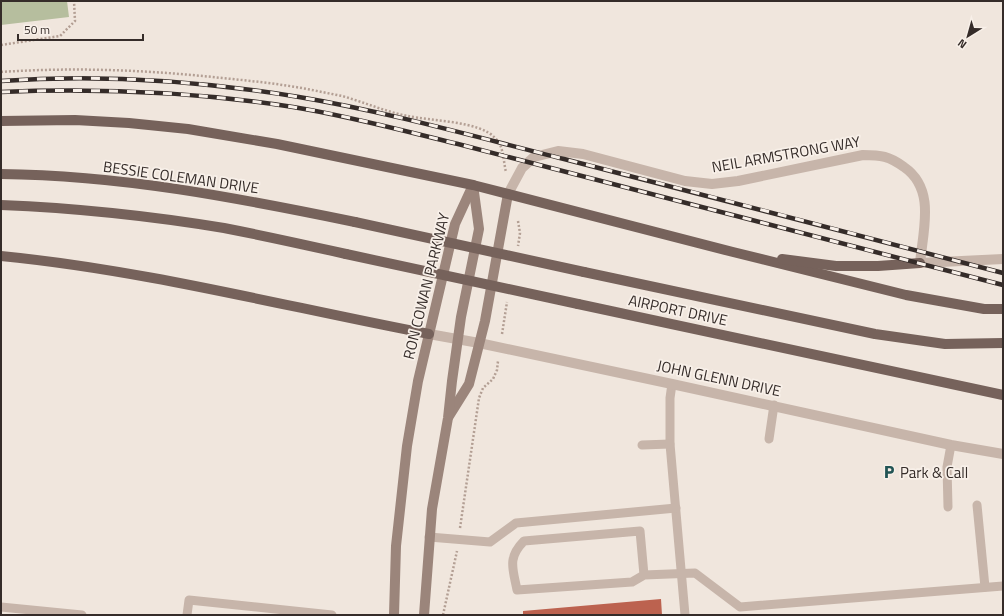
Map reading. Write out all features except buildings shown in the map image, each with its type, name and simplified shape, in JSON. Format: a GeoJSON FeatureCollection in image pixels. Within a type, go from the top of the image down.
{"type":"FeatureCollection","features":[{"type":"Feature","properties":{"kind":"main road"},"geometry":{"type":"LineString","coordinates":[[1,121],[75,120],[188,129],[277,144],[473,185],[906,295],[984,309],[1003,309]]}},
{"type":"Feature","properties":{"kind":"main road","name":"BESSIE COLEMAN DRIVE"},"geometry":{"type":"LineString","coordinates":[[1,174],[72,177],[168,188],[355,222]]}},
{"type":"Feature","properties":{"kind":"main road"},"geometry":{"type":"LineString","coordinates":[[424,615],[432,509],[448,418],[458,339],[479,229],[473,185]]}},
{"type":"Feature","properties":{"kind":"main road","name":"RON COWAN PARKWAY"},"geometry":{"type":"LineString","coordinates":[[394,615],[396,546],[407,446],[418,381],[455,224],[473,185]]}},
{"type":"Feature","properties":{"kind":"main road"},"geometry":{"type":"LineString","coordinates":[[448,418],[469,384],[485,321],[508,194]]}},
{"type":"Feature","properties":{"kind":"main road","name":"AIRPORT DRIVE"},"geometry":{"type":"LineString","coordinates":[[1,205],[100,211],[248,233],[1003,395]]}},
{"type":"Feature","properties":{"kind":"main road","name":"AIRPORT DRIVE"},"geometry":{"type":"LineString","coordinates":[[355,222],[875,334],[946,344],[1003,343]]}},
{"type":"Feature","properties":{"kind":"main road"},"geometry":{"type":"LineString","coordinates":[[734,252],[836,266],[878,266],[920,263]]}},
{"type":"Feature","properties":{"kind":"main road"},"geometry":{"type":"LineString","coordinates":[[1,256],[92,267],[429,334]]}},
{"type":"Feature","properties":{"kind":"street","name":"NEIL ARMSTRONG WAY"},"geometry":{"type":"LineString","coordinates":[[508,194],[522,168],[534,157],[558,151],[583,154],[685,181],[712,184],[738,181],[863,155],[881,155],[896,161],[908,170],[917,179],[923,192],[925,210],[920,263]]}},
{"type":"Feature","properties":{"kind":"street"},"geometry":{"type":"LineString","coordinates":[[920,263],[1003,259]]}},
{"type":"Feature","properties":{"kind":"street","name":"JOHN GLENN DRIVE"},"geometry":{"type":"LineString","coordinates":[[429,334],[479,343],[774,405],[951,445],[1003,454]]}},
{"type":"Feature","properties":{"kind":"lane"},"geometry":{"type":"LineString","coordinates":[[672,384],[670,398],[670,444],[685,615]]}},
{"type":"Feature","properties":{"kind":"lane"},"geometry":{"type":"LineString","coordinates":[[769,439],[774,405]]}},
{"type":"Feature","properties":{"kind":"lane"},"geometry":{"type":"LineString","coordinates":[[642,445],[670,444]]}},
{"type":"Feature","properties":{"kind":"lane"},"geometry":{"type":"LineString","coordinates":[[948,507],[947,467],[951,445]]}},
{"type":"Feature","properties":{"kind":"lane"},"geometry":{"type":"LineString","coordinates":[[977,505],[985,587]]}},
{"type":"Feature","properties":{"kind":"lane"},"geometry":{"type":"LineString","coordinates":[[429,537],[490,542],[516,523],[676,508]]}},
{"type":"Feature","properties":{"kind":"lane"},"geometry":{"type":"LineString","coordinates":[[644,575],[640,531],[524,541],[517,548],[512,559],[517,590],[632,582],[644,575],[695,573],[740,607],[1003,586]]}},
{"type":"Feature","properties":{"kind":"lane"},"geometry":{"type":"LineString","coordinates":[[187,615],[189,600],[332,615]]}},
{"type":"Feature","properties":{"kind":"lane"},"geometry":{"type":"LineString","coordinates":[[1,607],[82,615]]}},
{"type":"Feature","properties":{"kind":"path"},"geometry":{"type":"LineString","coordinates":[[1,45],[60,36],[75,21],[74,1]]}},
{"type":"Feature","properties":{"kind":"path"},"geometry":{"type":"LineString","coordinates":[[1,72],[135,71],[257,82],[310,90],[342,96],[408,116],[467,125],[485,130],[495,137],[502,146],[503,160]]}},
{"type":"Feature","properties":{"kind":"path"},"geometry":{"type":"LineString","coordinates":[[443,615],[456,560],[479,398],[483,388],[493,379],[497,370]]}},
{"type":"Feature","properties":{"kind":"green space"},"geometry":{"type":"Polygon","coordinates":[[[1,1],[67,1],[69,17],[1,25],[1,1]]]}},
{"type":"Feature","properties":{"kind":"railway"},"geometry":{"type":"LineString","coordinates":[[1,81],[76,78],[150,80],[262,91],[332,103],[399,117],[1003,273]]}},
{"type":"Feature","properties":{"kind":"railway"},"geometry":{"type":"LineString","coordinates":[[1,92],[147,92],[257,102],[335,115],[458,144],[1003,285]]}},
{"type":"Feature","properties":{"kind":"place","name":"Park & Call"},"geometry":{"type":"Point","coordinates":[889,472]}}]}
